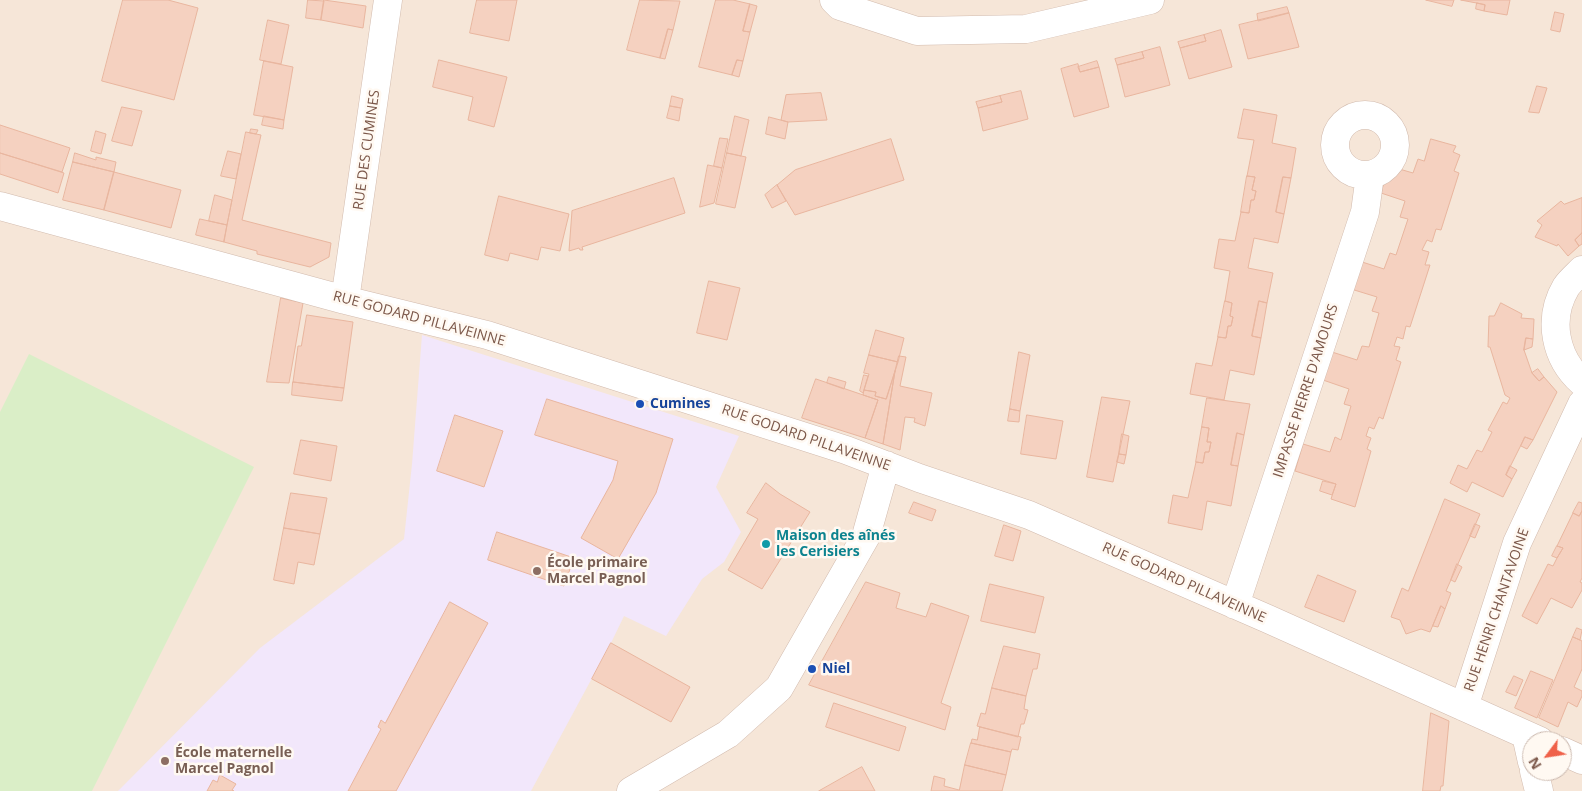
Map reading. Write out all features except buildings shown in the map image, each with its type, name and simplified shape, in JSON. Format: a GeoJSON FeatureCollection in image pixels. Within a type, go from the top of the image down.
{"type":"FeatureCollection","features":[{"type":"Feature","properties":{"kind":"street","name":"RUE DES CUMINES"},"geometry":{"type":"LineString","coordinates":[[345,300],[388,0]]}},
{"type":"Feature","properties":{"kind":"street"},"geometry":{"type":"LineString","coordinates":[[834,0],[840,6],[918,31],[1026,29],[1150,0]]}},
{"type":"Feature","properties":{"kind":"street","name":"IMPASSE PIERRE D'AMOURS"},"geometry":{"type":"LineString","coordinates":[[1235,605],[1365,212],[1370,175]]}},
{"type":"Feature","properties":{"kind":"street","name":"RUE GODARD PILLAVEINNE"},"geometry":{"type":"LineString","coordinates":[[0,206],[345,300],[487,335],[846,450],[919,478],[1028,515],[1522,733]]}},
{"type":"Feature","properties":{"kind":"street"},"geometry":{"type":"LineString","coordinates":[[1582,270],[1566,287],[1557,308],[1555,331],[1560,353],[1572,373],[1582,382]]}},
{"type":"Feature","properties":{"kind":"street","name":"RUE HENRI CHANTAVOINE"},"geometry":{"type":"LineString","coordinates":[[1464,707],[1517,543],[1582,404]]}},
{"type":"Feature","properties":{"kind":"street"},"geometry":{"type":"LineString","coordinates":[[632,791],[728,734],[779,688],[866,536],[886,465]]}},
{"type":"Feature","properties":{"kind":"shaded area"},"geometry":{"type":"Polygon","coordinates":[[[0,0],[1582,0],[1582,791],[0,791],[0,0]]]}},
{"type":"Feature","properties":{"kind":"shaded area","name":"École primaire Marcel Pagnol"},"geometry":{"type":"Polygon","coordinates":[[[422,335],[739,436],[716,487],[741,532],[724,562],[702,579],[666,636],[624,616],[531,791],[118,791],[260,648],[404,539],[422,335]]]}},
{"type":"Feature","properties":{"kind":"green space"},"geometry":{"type":"Polygon","coordinates":[[[29,354],[254,467],[92,791],[0,791],[0,412],[29,354]]]}},
{"type":"Feature","properties":{"kind":"place","name":"Cumines"},"geometry":{"type":"Point","coordinates":[640,404]}},
{"type":"Feature","properties":{"kind":"place","name":"Maison des aînés les Cerisiers"},"geometry":{"type":"Point","coordinates":[766,544]}},
{"type":"Feature","properties":{"kind":"place","name":"École primaire Marcel Pagnol"},"geometry":{"type":"Point","coordinates":[537,571]}},
{"type":"Feature","properties":{"kind":"place","name":"Niel"},"geometry":{"type":"Point","coordinates":[812,669]}},
{"type":"Feature","properties":{"kind":"place","name":"École maternelle Marcel Pagnol"},"geometry":{"type":"Point","coordinates":[165,761]}}]}
